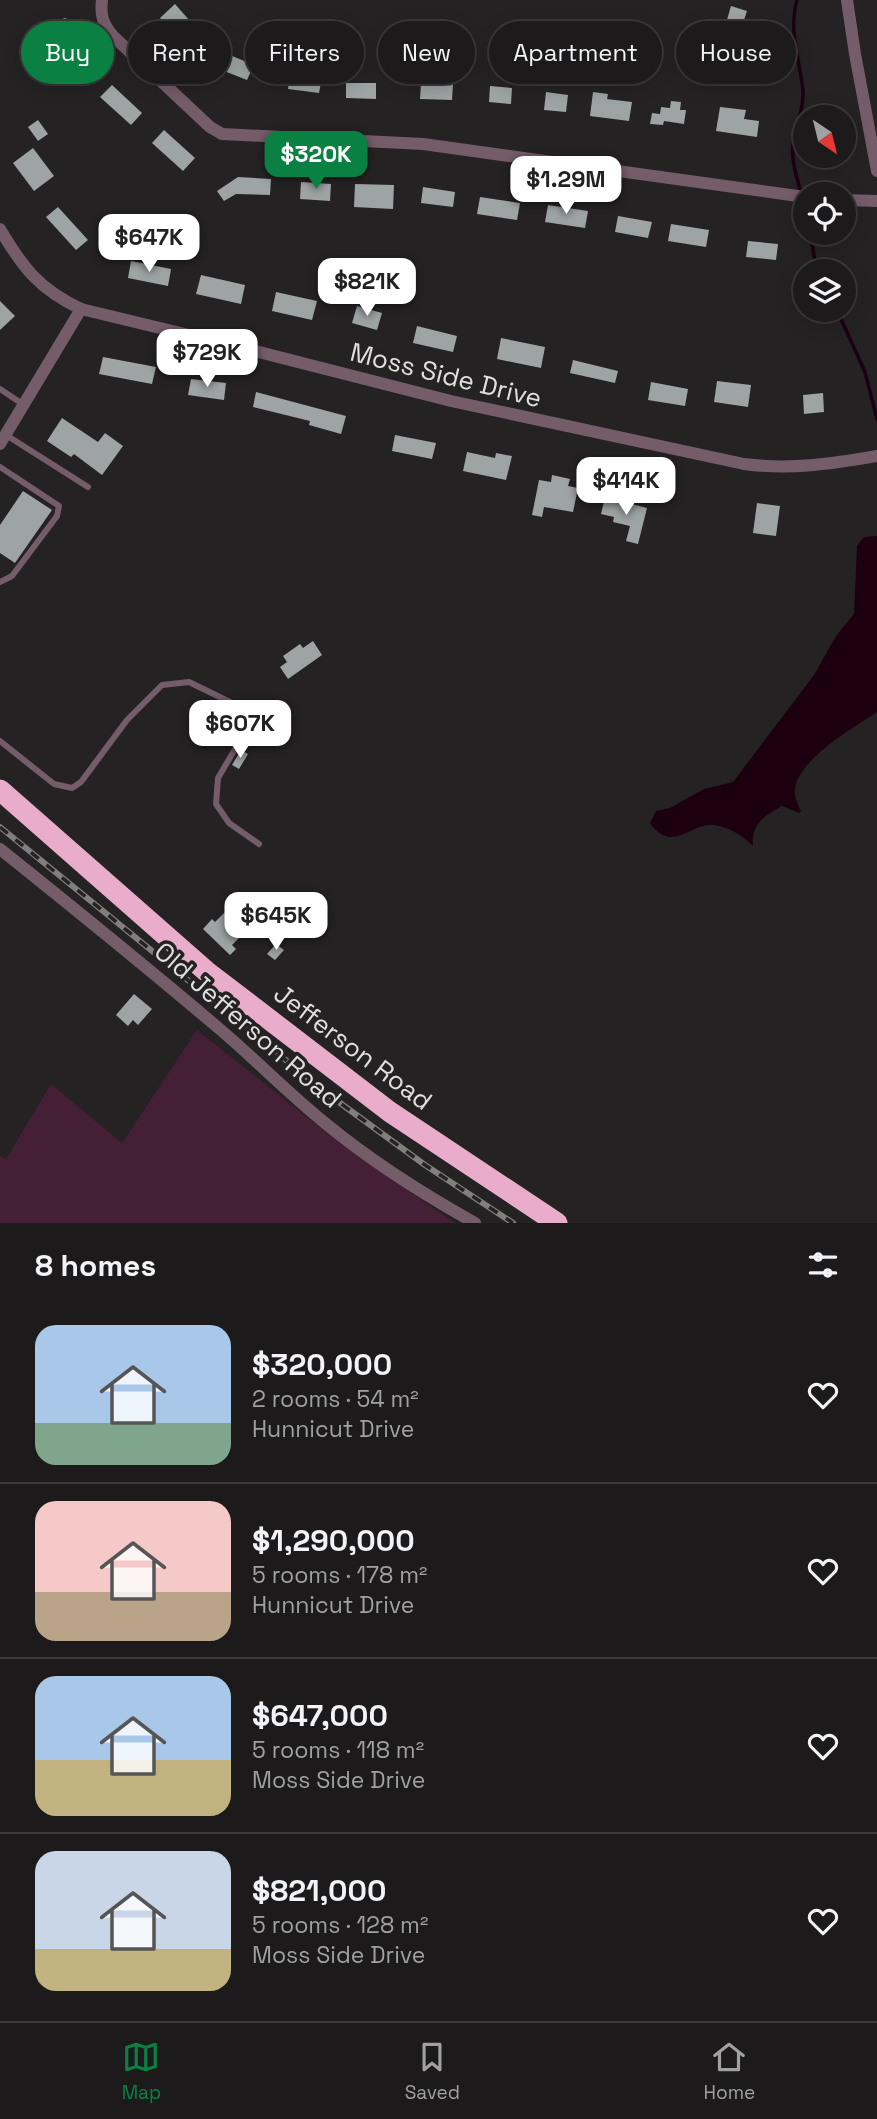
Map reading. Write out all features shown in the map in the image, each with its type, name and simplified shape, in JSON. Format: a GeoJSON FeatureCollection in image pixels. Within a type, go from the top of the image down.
{"type":"FeatureCollection","features":[{"type":"Feature","properties":{"kind":"highway","name":"Jefferson Road"},"geometry":{"type":"LineString","coordinates":[[0,790],[228,988],[390,1112],[557,1223]]}},
{"type":"Feature","properties":{"kind":"street"},"geometry":{"type":"LineString","coordinates":[[102,0],[103,22],[114,37],[210,127],[222,134],[423,144],[793,195]]}},
{"type":"Feature","properties":{"kind":"street"},"geometry":{"type":"LineString","coordinates":[[847,0],[877,172]]}},
{"type":"Feature","properties":{"kind":"street"},"geometry":{"type":"LineString","coordinates":[[856,200],[877,201]]}},
{"type":"Feature","properties":{"kind":"street","name":"Moss Side Drive"},"geometry":{"type":"LineString","coordinates":[[0,229],[25,270],[40,285],[58,298],[81,309],[452,401],[744,464],[787,468],[834,464],[877,456]]}},
{"type":"Feature","properties":{"kind":"street"},"geometry":{"type":"LineString","coordinates":[[3,439],[81,309]]}},
{"type":"Feature","properties":{"kind":"street","name":"Old Jefferson Road"},"geometry":{"type":"LineString","coordinates":[[0,849],[113,938],[346,1140],[475,1223]]}},
{"type":"Feature","properties":{"kind":"lane"},"geometry":{"type":"LineString","coordinates":[[0,389],[24,405]]}},
{"type":"Feature","properties":{"kind":"lane"},"geometry":{"type":"LineString","coordinates":[[3,439],[88,487]]}},
{"type":"Feature","properties":{"kind":"lane"},"geometry":{"type":"LineString","coordinates":[[0,467],[60,506],[57,516],[12,576],[0,582]]}},
{"type":"Feature","properties":{"kind":"lane"},"geometry":{"type":"LineString","coordinates":[[0,741],[54,785],[72,788],[81,782],[127,720],[162,685],[189,682],[232,703],[242,718],[244,734],[218,778],[216,804],[229,823],[259,844]]}},
{"type":"Feature","properties":{"kind":"shaded area"},"geometry":{"type":"Polygon","coordinates":[[[877,536],[877,712],[815,756],[805,767],[795,790],[801,811],[799,813],[782,806],[770,813],[757,826],[753,846],[735,832],[714,825],[705,825],[674,837],[658,832],[650,823],[656,811],[670,808],[704,789],[733,782],[814,675],[836,636],[854,614],[857,546],[864,537],[877,536]]]}},
{"type":"Feature","properties":{"kind":"shaded area"},"geometry":{"type":"Polygon","coordinates":[[[197,1030],[341,1144],[455,1223],[0,1223],[0,1156],[6,1159],[51,1084],[122,1143],[197,1030]]]}},
{"type":"Feature","properties":{"kind":"building"},"geometry":{"type":"Polygon","coordinates":[[[175,4],[190,21],[163,21],[160,18],[175,4]]]}},
{"type":"Feature","properties":{"kind":"building"},"geometry":{"type":"Polygon","coordinates":[[[731,6],[747,11],[744,21],[727,21],[731,6]]]}},
{"type":"Feature","properties":{"kind":"building"},"geometry":{"type":"Polygon","coordinates":[[[231,55],[245,61],[245,79],[231,74],[231,55]]]}},
{"type":"Feature","properties":{"kind":"building"},"geometry":{"type":"Polygon","coordinates":[[[376,83],[376,99],[346,98],[346,84],[376,83]]]}},
{"type":"Feature","properties":{"kind":"building"},"geometry":{"type":"Polygon","coordinates":[[[289,84],[321,84],[319,93],[288,89],[289,84]]]}},
{"type":"Feature","properties":{"kind":"building"},"geometry":{"type":"Polygon","coordinates":[[[421,84],[453,84],[452,100],[420,99],[421,84]]]}},
{"type":"Feature","properties":{"kind":"building"},"geometry":{"type":"Polygon","coordinates":[[[112,85],[142,113],[131,125],[100,97],[112,85]]]}},
{"type":"Feature","properties":{"kind":"building"},"geometry":{"type":"Polygon","coordinates":[[[490,86],[512,88],[511,104],[489,102],[490,86]]]}},
{"type":"Feature","properties":{"kind":"building"},"geometry":{"type":"Polygon","coordinates":[[[546,92],[568,95],[566,112],[544,110],[546,92]]]}},
{"type":"Feature","properties":{"kind":"building"},"geometry":{"type":"Polygon","coordinates":[[[593,92],[608,94],[607,99],[632,102],[629,121],[590,116],[593,92]]]}},
{"type":"Feature","properties":{"kind":"building"},"geometry":{"type":"Polygon","coordinates":[[[671,101],[681,102],[680,110],[686,110],[684,124],[664,121],[663,125],[650,124],[652,113],[660,114],[661,107],[670,108],[671,101]]]}},
{"type":"Feature","properties":{"kind":"building"},"geometry":{"type":"Polygon","coordinates":[[[720,107],[746,110],[744,119],[759,121],[757,137],[716,131],[720,107]]]}},
{"type":"Feature","properties":{"kind":"building"},"geometry":{"type":"Polygon","coordinates":[[[38,120],[48,134],[38,141],[28,127],[38,120]]]}},
{"type":"Feature","properties":{"kind":"building"},"geometry":{"type":"Polygon","coordinates":[[[164,130],[195,158],[183,171],[152,143],[164,130]]]}},
{"type":"Feature","properties":{"kind":"building"},"geometry":{"type":"Polygon","coordinates":[[[33,148],[54,176],[34,191],[13,163],[33,148]]]}},
{"type":"Feature","properties":{"kind":"building"},"geometry":{"type":"Polygon","coordinates":[[[238,177],[271,179],[270,195],[236,194],[224,201],[217,191],[238,177]]]}},
{"type":"Feature","properties":{"kind":"building"},"geometry":{"type":"Polygon","coordinates":[[[301,182],[331,184],[330,201],[300,199],[301,182]]]}},
{"type":"Feature","properties":{"kind":"building"},"geometry":{"type":"Polygon","coordinates":[[[355,184],[394,185],[393,209],[354,207],[355,184]]]}},
{"type":"Feature","properties":{"kind":"building"},"geometry":{"type":"Polygon","coordinates":[[[423,187],[455,192],[453,207],[421,203],[423,187]]]}},
{"type":"Feature","properties":{"kind":"building"},"geometry":{"type":"Polygon","coordinates":[[[480,197],[520,203],[517,220],[477,214],[480,197]]]}},
{"type":"Feature","properties":{"kind":"building"},"geometry":{"type":"Polygon","coordinates":[[[548,205],[588,211],[585,228],[545,222],[548,205]]]}},
{"type":"Feature","properties":{"kind":"building"},"geometry":{"type":"Polygon","coordinates":[[[58,207],[88,240],[76,250],[46,217],[58,207]]]}},
{"type":"Feature","properties":{"kind":"building"},"geometry":{"type":"Polygon","coordinates":[[[618,216],[652,222],[648,238],[615,232],[618,216]]]}},
{"type":"Feature","properties":{"kind":"building"},"geometry":{"type":"Polygon","coordinates":[[[671,224],[709,230],[706,247],[668,241],[671,224]]]}},
{"type":"Feature","properties":{"kind":"building"},"geometry":{"type":"Polygon","coordinates":[[[748,241],[778,244],[776,260],[746,257],[748,241]]]}},
{"type":"Feature","properties":{"kind":"building"},"geometry":{"type":"Polygon","coordinates":[[[131,261],[171,269],[168,286],[128,278],[131,261]]]}},
{"type":"Feature","properties":{"kind":"building"},"geometry":{"type":"Polygon","coordinates":[[[201,275],[245,285],[241,304],[196,294],[201,275]]]}},
{"type":"Feature","properties":{"kind":"building"},"geometry":{"type":"Polygon","coordinates":[[[276,292],[317,301],[312,320],[272,311],[276,292]]]}},
{"type":"Feature","properties":{"kind":"building"},"geometry":{"type":"Polygon","coordinates":[[[0,301],[15,316],[0,330],[0,301]]]}},
{"type":"Feature","properties":{"kind":"building"},"geometry":{"type":"Polygon","coordinates":[[[357,306],[382,313],[377,330],[352,323],[357,306]]]}},
{"type":"Feature","properties":{"kind":"building"},"geometry":{"type":"Polygon","coordinates":[[[417,326],[457,336],[453,352],[413,343],[417,326]]]}},
{"type":"Feature","properties":{"kind":"building"},"geometry":{"type":"Polygon","coordinates":[[[501,338],[545,347],[541,368],[497,359],[501,338]]]}},
{"type":"Feature","properties":{"kind":"building"},"geometry":{"type":"Polygon","coordinates":[[[103,357],[156,367],[152,384],[99,374],[103,357]]]}},
{"type":"Feature","properties":{"kind":"building"},"geometry":{"type":"Polygon","coordinates":[[[573,360],[618,371],[615,383],[570,373],[573,360]]]}},
{"type":"Feature","properties":{"kind":"building"},"geometry":{"type":"Polygon","coordinates":[[[191,379],[226,383],[224,400],[188,395],[191,379]]]}},
{"type":"Feature","properties":{"kind":"building"},"geometry":{"type":"Polygon","coordinates":[[[717,381],[751,385],[748,407],[714,402],[717,381]]]}},
{"type":"Feature","properties":{"kind":"building"},"geometry":{"type":"Polygon","coordinates":[[[651,382],[688,389],[685,406],[648,400],[651,382]]]}},
{"type":"Feature","properties":{"kind":"building"},"geometry":{"type":"Polygon","coordinates":[[[256,392],[346,416],[341,434],[309,425],[310,421],[253,407],[256,392]]]}},
{"type":"Feature","properties":{"kind":"building"},"geometry":{"type":"Polygon","coordinates":[[[823,393],[824,412],[804,414],[803,395],[823,393]]]}},
{"type":"Feature","properties":{"kind":"building"},"geometry":{"type":"Polygon","coordinates":[[[62,418],[98,442],[105,433],[123,446],[102,475],[74,454],[71,457],[47,441],[62,418]]]}},
{"type":"Feature","properties":{"kind":"building"},"geometry":{"type":"Polygon","coordinates":[[[395,435],[436,443],[432,459],[392,451],[395,435]]]}},
{"type":"Feature","properties":{"kind":"building"},"geometry":{"type":"Polygon","coordinates":[[[467,452],[495,458],[496,453],[512,456],[506,480],[463,471],[467,452]]]}},
{"type":"Feature","properties":{"kind":"building"},"geometry":{"type":"Polygon","coordinates":[[[552,475],[570,479],[568,486],[578,488],[573,512],[544,507],[542,517],[532,515],[539,480],[551,482],[552,475]]]}},
{"type":"Feature","properties":{"kind":"building"},"geometry":{"type":"Polygon","coordinates":[[[23,491],[52,510],[15,563],[0,553],[0,525],[23,491]]]}},
{"type":"Feature","properties":{"kind":"building"},"geometry":{"type":"Polygon","coordinates":[[[605,497],[647,508],[638,544],[626,541],[630,526],[613,522],[614,517],[601,514],[605,497]]]}},
{"type":"Feature","properties":{"kind":"building"},"geometry":{"type":"Polygon","coordinates":[[[757,503],[780,506],[776,536],[753,533],[757,503]]]}},
{"type":"Feature","properties":{"kind":"building"},"geometry":{"type":"Polygon","coordinates":[[[313,641],[322,655],[288,679],[280,667],[287,662],[283,656],[300,644],[303,648],[313,641]]]}},
{"type":"Feature","properties":{"kind":"building"},"geometry":{"type":"Polygon","coordinates":[[[265,721],[274,729],[260,744],[251,736],[265,721]]]}},
{"type":"Feature","properties":{"kind":"building"},"geometry":{"type":"Polygon","coordinates":[[[241,750],[248,754],[239,769],[232,765],[241,750]]]}},
{"type":"Feature","properties":{"kind":"building"},"geometry":{"type":"Polygon","coordinates":[[[228,909],[241,925],[238,929],[243,934],[232,945],[236,949],[230,955],[203,929],[212,919],[215,922],[228,909]]]}},
{"type":"Feature","properties":{"kind":"building"},"geometry":{"type":"Polygon","coordinates":[[[276,944],[284,950],[275,960],[267,954],[276,944]]]}},
{"type":"Feature","properties":{"kind":"building"},"geometry":{"type":"Polygon","coordinates":[[[134,994],[152,1009],[138,1025],[133,1020],[128,1026],[116,1015],[134,994]]]}},
{"type":"Feature","properties":{"kind":"waterway"},"geometry":{"type":"LineString","coordinates":[[797,0],[794,35],[803,91],[793,151],[798,182]]}},
{"type":"Feature","properties":{"kind":"waterway"},"geometry":{"type":"LineString","coordinates":[[812,245],[815,259]]}},
{"type":"Feature","properties":{"kind":"waterway"},"geometry":{"type":"LineString","coordinates":[[842,322],[865,372],[877,419]]}},
{"type":"Feature","properties":{"kind":"railway"},"geometry":{"type":"LineString","coordinates":[[0,827],[325,1092],[425,1165],[513,1223]]}}]}
